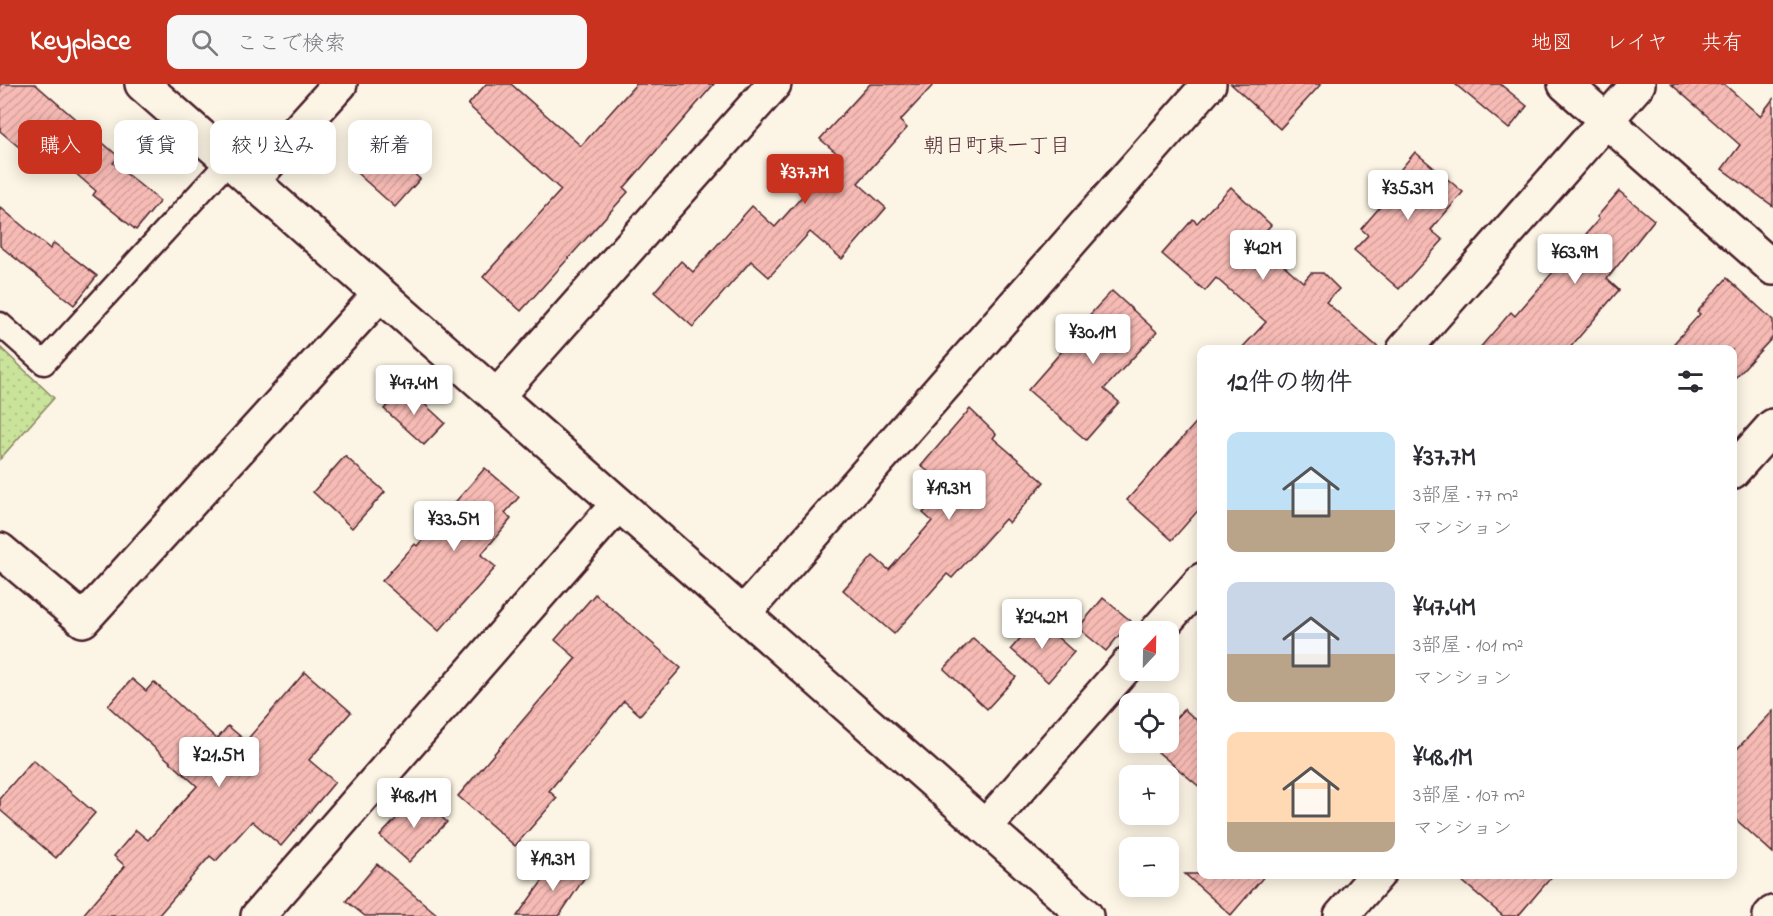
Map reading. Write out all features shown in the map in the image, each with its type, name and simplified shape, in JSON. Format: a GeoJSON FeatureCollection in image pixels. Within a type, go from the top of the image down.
{"type":"FeatureCollection","features":[{"type":"Feature","properties":{"kind":"street"},"geometry":{"type":"LineString","coordinates":[[142,84],[210,144]]}},
{"type":"Feature","properties":{"kind":"street"},"geometry":{"type":"LineString","coordinates":[[299,120],[340,84]]}},
{"type":"Feature","properties":{"kind":"street"},"geometry":{"type":"LineString","coordinates":[[496,396],[774,84]]}},
{"type":"Feature","properties":{"kind":"street"},"geometry":{"type":"LineString","coordinates":[[743,614],[1209,84]]}},
{"type":"Feature","properties":{"kind":"street"},"geometry":{"type":"LineString","coordinates":[[1565,84],[1773,268]]}},
{"type":"Feature","properties":{"kind":"street"},"geometry":{"type":"LineString","coordinates":[[1408,345],[1638,84]]}},
{"type":"Feature","properties":{"kind":"street"},"geometry":{"type":"LineString","coordinates":[[244,174],[1086,916]]}},
{"type":"Feature","properties":{"kind":"street"},"geometry":{"type":"LineString","coordinates":[[0,550],[82,620],[380,294]]}},
{"type":"Feature","properties":{"kind":"street"},"geometry":{"type":"LineString","coordinates":[[1737,466],[1773,426]]}},
{"type":"Feature","properties":{"kind":"street"},"geometry":{"type":"LineString","coordinates":[[258,916],[618,504]]}},
{"type":"Feature","properties":{"kind":"street"},"geometry":{"type":"LineString","coordinates":[[1166,621],[1197,586]]}},
{"type":"Feature","properties":{"kind":"street"},"geometry":{"type":"LineString","coordinates":[[985,827],[1119,675]]}},
{"type":"Feature","properties":{"kind":"street"},"geometry":{"type":"LineString","coordinates":[[1341,916],[1374,879]]}},
{"type":"Feature","properties":{"kind":"lane"},"geometry":{"type":"LineString","coordinates":[[0,324],[44,363],[238,174]]}},
{"type":"Feature","properties":{"kind":"green space"},"geometry":{"type":"Polygon","coordinates":[[[0,347],[54,398],[0,459],[0,347]]]}},
{"type":"Feature","properties":{"kind":"building"},"geometry":{"type":"Polygon","coordinates":[[[0,84],[35,84],[76,120],[18,120],[18,146],[0,131],[0,84]]]}},
{"type":"Feature","properties":{"kind":"building"},"geometry":{"type":"Polygon","coordinates":[[[486,84],[511,84],[581,146],[636,84],[714,84],[624,188],[628,192],[521,311],[483,277],[561,190],[468,105],[486,84]]]}},
{"type":"Feature","properties":{"kind":"building"},"geometry":{"type":"Polygon","coordinates":[[[870,84],[934,84],[900,121],[907,128],[858,183],[886,208],[842,259],[810,232],[769,277],[751,261],[693,327],[654,292],[681,261],[693,272],[752,206],[775,227],[839,155],[820,139],[870,84]]]}},
{"type":"Feature","properties":{"kind":"building"},"geometry":{"type":"Polygon","coordinates":[[[1231,84],[1321,84],[1280,129],[1231,84]]]}},
{"type":"Feature","properties":{"kind":"building"},"geometry":{"type":"Polygon","coordinates":[[[1455,84],[1500,84],[1527,106],[1509,129],[1455,84]]]}},
{"type":"Feature","properties":{"kind":"building"},"geometry":{"type":"Polygon","coordinates":[[[1671,84],[1724,84],[1760,116],[1773,99],[1773,206],[1722,169],[1740,145],[1671,84]]]}},
{"type":"Feature","properties":{"kind":"building"},"geometry":{"type":"Polygon","coordinates":[[[102,142],[114,153],[114,174],[127,174],[160,201],[136,230],[93,195],[96,191],[76,174],[102,174],[102,142]]]}},
{"type":"Feature","properties":{"kind":"building"},"geometry":{"type":"Polygon","coordinates":[[[1415,152],[1463,192],[1431,230],[1443,240],[1399,289],[1354,250],[1368,235],[1361,229],[1393,192],[1386,187],[1415,152]]]}},
{"type":"Feature","properties":{"kind":"building"},"geometry":{"type":"Polygon","coordinates":[[[358,174],[414,174],[420,179],[395,207],[358,174]]]}},
{"type":"Feature","properties":{"kind":"building"},"geometry":{"type":"Polygon","coordinates":[[[1231,187],[1271,225],[1256,241],[1303,282],[1311,273],[1323,273],[1339,289],[1326,302],[1375,345],[1245,345],[1266,322],[1216,278],[1205,291],[1162,254],[1193,219],[1197,223],[1231,187]]]}},
{"type":"Feature","properties":{"kind":"building"},"geometry":{"type":"Polygon","coordinates":[[[1619,191],[1654,220],[1607,279],[1619,290],[1572,345],[1482,345],[1511,312],[1515,316],[1599,219],[1597,217],[1619,191]]]}},
{"type":"Feature","properties":{"kind":"building"},"geometry":{"type":"Polygon","coordinates":[[[0,207],[50,249],[54,243],[97,276],[74,305],[0,246],[0,207]]]}},
{"type":"Feature","properties":{"kind":"building"},"geometry":{"type":"Polygon","coordinates":[[[1727,278],[1773,320],[1773,337],[1737,376],[1737,345],[1672,345],[1700,314],[1697,312],[1727,278]]]}},
{"type":"Feature","properties":{"kind":"building"},"geometry":{"type":"Polygon","coordinates":[[[1112,291],[1157,332],[1104,389],[1119,402],[1086,440],[1028,390],[1068,344],[1065,341],[1112,291]]]}},
{"type":"Feature","properties":{"kind":"building"},"geometry":{"type":"Polygon","coordinates":[[[405,386],[445,423],[424,445],[384,409],[405,386]]]}},
{"type":"Feature","properties":{"kind":"building"},"geometry":{"type":"Polygon","coordinates":[[[970,409],[996,434],[993,438],[1044,482],[1009,523],[1005,519],[952,578],[947,574],[894,634],[843,590],[873,556],[889,570],[932,521],[923,513],[947,486],[921,466],[970,409]]]}},
{"type":"Feature","properties":{"kind":"building"},"geometry":{"type":"Polygon","coordinates":[[[1197,422],[1197,512],[1172,540],[1127,500],[1197,422]]]}},
{"type":"Feature","properties":{"kind":"building"},"geometry":{"type":"Polygon","coordinates":[[[345,456],[385,492],[352,528],[313,492],[345,456]]]}},
{"type":"Feature","properties":{"kind":"building"},"geometry":{"type":"Polygon","coordinates":[[[485,468],[519,497],[505,513],[511,519],[481,555],[496,567],[439,631],[382,581],[415,544],[417,546],[485,468]]]}},
{"type":"Feature","properties":{"kind":"building"},"geometry":{"type":"Polygon","coordinates":[[[595,594],[681,668],[640,715],[624,701],[549,791],[557,798],[515,846],[458,796],[576,658],[555,640],[595,594]]]}},
{"type":"Feature","properties":{"kind":"building"},"geometry":{"type":"Polygon","coordinates":[[[1103,598],[1131,621],[1119,621],[1119,635],[1106,651],[1078,628],[1103,598]]]}},
{"type":"Feature","properties":{"kind":"building"},"geometry":{"type":"Polygon","coordinates":[[[1037,619],[1074,652],[1048,682],[1011,649],[1037,619]]]}},
{"type":"Feature","properties":{"kind":"building"},"geometry":{"type":"Polygon","coordinates":[[[973,638],[1016,677],[987,709],[944,669],[973,638]]]}},
{"type":"Feature","properties":{"kind":"building"},"geometry":{"type":"Polygon","coordinates":[[[305,672],[351,712],[309,760],[335,782],[281,846],[252,821],[216,861],[210,856],[158,916],[82,916],[125,866],[114,856],[136,830],[148,840],[197,786],[108,706],[132,679],[146,691],[154,682],[217,739],[228,726],[246,741],[305,672]]]}},
{"type":"Feature","properties":{"kind":"building"},"geometry":{"type":"Polygon","coordinates":[[[1184,709],[1197,721],[1197,785],[1179,770],[1179,765],[1173,765],[1159,753],[1179,753],[1179,715],[1184,709]]]}},
{"type":"Feature","properties":{"kind":"building"},"geometry":{"type":"Polygon","coordinates":[[[1773,711],[1773,853],[1737,821],[1737,749],[1773,711]]]}},
{"type":"Feature","properties":{"kind":"building"},"geometry":{"type":"Polygon","coordinates":[[[33,760],[95,813],[56,858],[0,810],[0,798],[33,760]]]}},
{"type":"Feature","properties":{"kind":"building"},"geometry":{"type":"Polygon","coordinates":[[[418,795],[447,822],[409,862],[380,836],[418,795]]]}},
{"type":"Feature","properties":{"kind":"building"},"geometry":{"type":"Polygon","coordinates":[[[558,859],[585,877],[559,916],[517,916],[558,859]]]}},
{"type":"Feature","properties":{"kind":"building"},"geometry":{"type":"Polygon","coordinates":[[[377,864],[439,916],[365,916],[346,901],[377,864]]]}},
{"type":"Feature","properties":{"kind":"building"},"geometry":{"type":"Polygon","coordinates":[[[1185,874],[1197,874],[1197,879],[1262,879],[1231,915],[1185,874]]]}},
{"type":"Feature","properties":{"kind":"building"},"geometry":{"type":"Polygon","coordinates":[[[1460,879],[1550,879],[1518,916],[1503,916],[1460,879]]]}},
{"type":"Feature","properties":{"kind":"district","name":"朝日町東一丁目"},"geometry":{"type":"Point","coordinates":[997,147]}}]}
